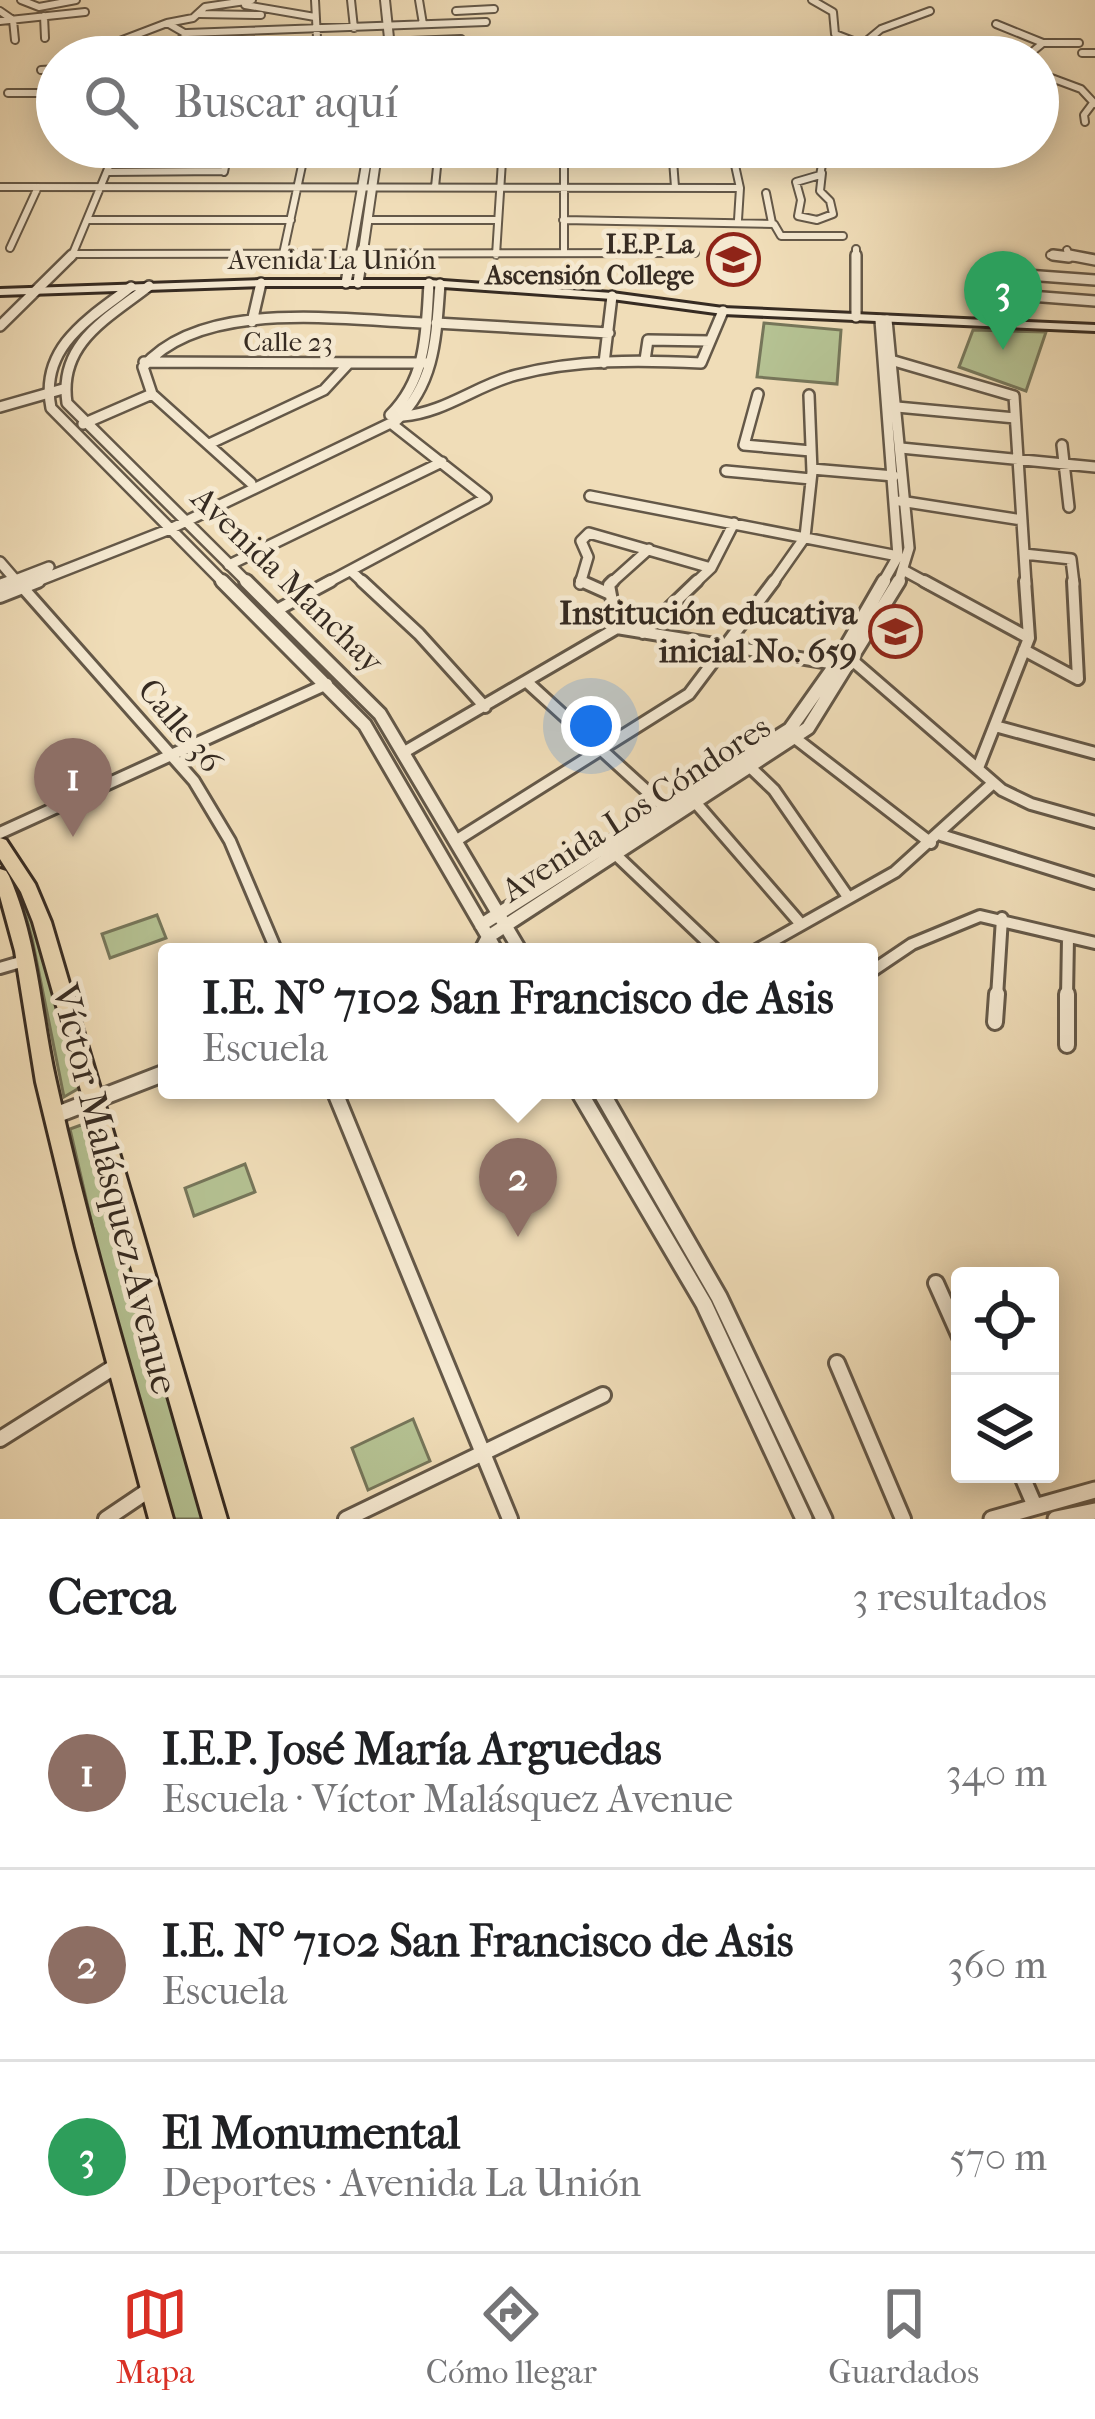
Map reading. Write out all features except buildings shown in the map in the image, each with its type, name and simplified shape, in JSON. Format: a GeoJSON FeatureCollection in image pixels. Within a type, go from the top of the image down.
{"type":"FeatureCollection","features":[{"type":"Feature","properties":{"kind":"main road","name":"Avenida La Unión"},"geometry":{"type":"LineString","coordinates":[[0,292],[261,283],[435,284],[612,296],[723,311],[1095,328]]}},
{"type":"Feature","properties":{"kind":"main road","name":"Víctor Malásquez Avenue"},"geometry":{"type":"LineString","coordinates":[[0,845],[37,908],[215,1519]]}},
{"type":"Feature","properties":{"kind":"main road","name":"Víctor Malásquez Avenue"},"geometry":{"type":"LineString","coordinates":[[0,876],[14,911],[56,1115],[161,1519]]}},
{"type":"Feature","properties":{"kind":"street"},"geometry":{"type":"LineString","coordinates":[[21,0],[30,4],[76,0]]}},
{"type":"Feature","properties":{"kind":"street"},"geometry":{"type":"LineString","coordinates":[[30,4],[39,0]]}},
{"type":"Feature","properties":{"kind":"street"},"geometry":{"type":"LineString","coordinates":[[200,14],[205,7],[252,0]]}},
{"type":"Feature","properties":{"kind":"street"},"geometry":{"type":"LineString","coordinates":[[301,0],[315,1],[316,36]]}},
{"type":"Feature","properties":{"kind":"street"},"geometry":{"type":"LineString","coordinates":[[351,0],[354,28]]}},
{"type":"Feature","properties":{"kind":"street"},"geometry":{"type":"LineString","coordinates":[[386,0],[389,36]]}},
{"type":"Feature","properties":{"kind":"street"},"geometry":{"type":"LineString","coordinates":[[418,0],[423,24]]}},
{"type":"Feature","properties":{"kind":"street"},"geometry":{"type":"LineString","coordinates":[[454,0],[458,23]]}},
{"type":"Feature","properties":{"kind":"street"},"geometry":{"type":"LineString","coordinates":[[812,0],[833,12],[835,34],[840,36]]}},
{"type":"Feature","properties":{"kind":"street"},"geometry":{"type":"LineString","coordinates":[[1,4],[12,21],[15,40]]}},
{"type":"Feature","properties":{"kind":"street"},"geometry":{"type":"LineString","coordinates":[[65,14],[66,4]]}},
{"type":"Feature","properties":{"kind":"street"},"geometry":{"type":"LineString","coordinates":[[242,4],[263,12]]}},
{"type":"Feature","properties":{"kind":"street"},"geometry":{"type":"LineString","coordinates":[[456,11],[494,9]]}},
{"type":"Feature","properties":{"kind":"street"},"geometry":{"type":"LineString","coordinates":[[872,36],[930,11]]}},
{"type":"Feature","properties":{"kind":"street"},"geometry":{"type":"LineString","coordinates":[[0,25],[85,12]]}},
{"type":"Feature","properties":{"kind":"street"},"geometry":{"type":"LineString","coordinates":[[258,36],[263,12]]}},
{"type":"Feature","properties":{"kind":"street"},"geometry":{"type":"LineString","coordinates":[[132,36],[200,14],[316,16]]}},
{"type":"Feature","properties":{"kind":"street"},"geometry":{"type":"LineString","coordinates":[[44,16],[45,36]]}},
{"type":"Feature","properties":{"kind":"street"},"geometry":{"type":"LineString","coordinates":[[167,22],[187,33],[486,22]]}},
{"type":"Feature","properties":{"kind":"street"},"geometry":{"type":"LineString","coordinates":[[996,24],[1025,36]]}},
{"type":"Feature","properties":{"kind":"street"},"geometry":{"type":"LineString","coordinates":[[221,36],[222,32]]}},
{"type":"Feature","properties":{"kind":"street"},"geometry":{"type":"LineString","coordinates":[[1059,44],[1079,43]]}},
{"type":"Feature","properties":{"kind":"street"},"geometry":{"type":"LineString","coordinates":[[1082,53],[1095,53]]}},
{"type":"Feature","properties":{"kind":"street"},"geometry":{"type":"LineString","coordinates":[[1059,81],[1081,89],[1094,104],[1084,115],[1085,122]]}},
{"type":"Feature","properties":{"kind":"street"},"geometry":{"type":"LineString","coordinates":[[8,93],[36,93]]}},
{"type":"Feature","properties":{"kind":"street"},"geometry":{"type":"LineString","coordinates":[[0,326],[63,272],[109,168]]}},
{"type":"Feature","properties":{"kind":"street"},"geometry":{"type":"LineString","coordinates":[[220,187],[225,168]]}},
{"type":"Feature","properties":{"kind":"street"},"geometry":{"type":"LineString","coordinates":[[283,254],[301,168]]}},
{"type":"Feature","properties":{"kind":"street"},"geometry":{"type":"LineString","coordinates":[[352,283],[370,168]]}},
{"type":"Feature","properties":{"kind":"street"},"geometry":{"type":"LineString","coordinates":[[435,188],[437,168]]}},
{"type":"Feature","properties":{"kind":"street"},"geometry":{"type":"LineString","coordinates":[[496,254],[501,168]]}},
{"type":"Feature","properties":{"kind":"street"},"geometry":{"type":"LineString","coordinates":[[564,168],[564,254]]}},
{"type":"Feature","properties":{"kind":"street"},"geometry":{"type":"LineString","coordinates":[[674,168],[675,188]]}},
{"type":"Feature","properties":{"kind":"street"},"geometry":{"type":"LineString","coordinates":[[736,168],[738,220]]}},
{"type":"Feature","properties":{"kind":"street"},"geometry":{"type":"LineString","coordinates":[[822,168],[822,173],[820,191],[833,214],[817,220],[798,215],[801,200],[796,182],[822,173]]}},
{"type":"Feature","properties":{"kind":"street"},"geometry":{"type":"LineString","coordinates":[[107,172],[224,171]]}},
{"type":"Feature","properties":{"kind":"street"},"geometry":{"type":"LineString","coordinates":[[0,187],[740,188]]}},
{"type":"Feature","properties":{"kind":"street"},"geometry":{"type":"LineString","coordinates":[[10,248],[38,187]]}},
{"type":"Feature","properties":{"kind":"street"},"geometry":{"type":"LineString","coordinates":[[356,254],[368,220],[367,188]]}},
{"type":"Feature","properties":{"kind":"street"},"geometry":{"type":"LineString","coordinates":[[766,193],[772,224],[781,236],[843,236]]}},
{"type":"Feature","properties":{"kind":"street"},"geometry":{"type":"LineString","coordinates":[[87,220],[290,220]]}},
{"type":"Feature","properties":{"kind":"street"},"geometry":{"type":"LineString","coordinates":[[368,220],[499,220]]}},
{"type":"Feature","properties":{"kind":"street"},"geometry":{"type":"LineString","coordinates":[[563,220],[772,224]]}},
{"type":"Feature","properties":{"kind":"street"},"geometry":{"type":"LineString","coordinates":[[856,249],[856,317]]}},
{"type":"Feature","properties":{"kind":"street"},"geometry":{"type":"LineString","coordinates":[[74,254],[695,253]]}},
{"type":"Feature","properties":{"kind":"street"},"geometry":{"type":"LineString","coordinates":[[1050,255],[1068,253],[1095,260]]}},
{"type":"Feature","properties":{"kind":"street"},"geometry":{"type":"LineString","coordinates":[[1095,280],[1014,274],[1017,296],[1095,301]]}},
{"type":"Feature","properties":{"kind":"street"},"geometry":{"type":"LineString","coordinates":[[252,322],[261,283]]}},
{"type":"Feature","properties":{"kind":"street"},"geometry":{"type":"LineString","coordinates":[[0,586],[19,583],[167,526],[392,424],[424,391],[435,284]]}},
{"type":"Feature","properties":{"kind":"street"},"geometry":{"type":"LineString","coordinates":[[0,407],[63,389],[65,367],[81,340],[149,286]]}},
{"type":"Feature","properties":{"kind":"street"},"geometry":{"type":"LineString","coordinates":[[46,392],[48,369],[65,340],[131,287]]}},
{"type":"Feature","properties":{"kind":"street"},"geometry":{"type":"LineString","coordinates":[[604,363],[612,296]]}},
{"type":"Feature","properties":{"kind":"street"},"geometry":{"type":"LineString","coordinates":[[403,416],[418,416],[475,388],[519,374],[604,363],[701,363],[723,311]]}},
{"type":"Feature","properties":{"kind":"street","name":"Avenida Los Cóndores"},"geometry":{"type":"LineString","coordinates":[[503,920],[790,729],[836,664],[898,556],[901,448],[884,319]]}},
{"type":"Feature","properties":{"kind":"street","name":"Avenida Los Cóndores"},"geometry":{"type":"LineString","coordinates":[[485,931],[615,854],[670,812],[695,802],[808,728],[905,571],[909,548],[894,476],[884,319]]}},
{"type":"Feature","properties":{"kind":"street"},"geometry":{"type":"LineString","coordinates":[[251,483],[152,394],[144,381],[144,362],[163,343],[187,331],[252,322],[431,323],[609,333]]}},
{"type":"Feature","properties":{"kind":"street"},"geometry":{"type":"LineString","coordinates":[[645,361],[648,340],[710,341]]}},
{"type":"Feature","properties":{"kind":"street","name":"Calle 23"},"geometry":{"type":"LineString","coordinates":[[144,362],[427,363]]}},
{"type":"Feature","properties":{"kind":"street"},"geometry":{"type":"LineString","coordinates":[[893,362],[1014,396],[1029,638],[978,768]]}},
{"type":"Feature","properties":{"kind":"street"},"geometry":{"type":"LineString","coordinates":[[209,444],[324,391],[349,363]]}},
{"type":"Feature","properties":{"kind":"street"},"geometry":{"type":"LineString","coordinates":[[182,519],[392,414],[414,389],[427,363]]}},
{"type":"Feature","properties":{"kind":"street","name":"Avenida Manchay"},"geometry":{"type":"LineString","coordinates":[[63,389],[82,424],[370,704],[406,751],[516,943]]}},
{"type":"Feature","properties":{"kind":"street","name":"Avenida Manchay"},"geometry":{"type":"LineString","coordinates":[[46,392],[59,419],[326,685],[381,747],[491,943]]}},
{"type":"Feature","properties":{"kind":"street"},"geometry":{"type":"LineString","coordinates":[[82,424],[152,394]]}},
{"type":"Feature","properties":{"kind":"street"},"geometry":{"type":"LineString","coordinates":[[758,394],[744,445],[811,451]]}},
{"type":"Feature","properties":{"kind":"street"},"geometry":{"type":"LineString","coordinates":[[457,840],[689,694],[728,648],[805,537],[812,474],[809,395]]}},
{"type":"Feature","properties":{"kind":"street"},"geometry":{"type":"LineString","coordinates":[[897,407],[1016,418]]}},
{"type":"Feature","properties":{"kind":"street"},"geometry":{"type":"LineString","coordinates":[[275,611],[483,501],[480,489],[392,424]]}},
{"type":"Feature","properties":{"kind":"street"},"geometry":{"type":"LineString","coordinates":[[1062,445],[1069,507]]}},
{"type":"Feature","properties":{"kind":"street"},"geometry":{"type":"LineString","coordinates":[[901,448],[1095,467]]}},
{"type":"Feature","properties":{"kind":"street"},"geometry":{"type":"LineString","coordinates":[[229,565],[442,462]]}},
{"type":"Feature","properties":{"kind":"street"},"geometry":{"type":"LineString","coordinates":[[726,471],[894,476]]}},
{"type":"Feature","properties":{"kind":"street"},"geometry":{"type":"LineString","coordinates":[[590,496],[898,556]]}},
{"type":"Feature","properties":{"kind":"street"},"geometry":{"type":"LineString","coordinates":[[900,501],[1022,520]]}},
{"type":"Feature","properties":{"kind":"street"},"geometry":{"type":"LineString","coordinates":[[643,633],[711,568],[734,523]]}},
{"type":"Feature","properties":{"kind":"street"},"geometry":{"type":"LineString","coordinates":[[610,594],[580,584],[588,557],[581,547],[584,536],[598,533],[711,568]]}},
{"type":"Feature","properties":{"kind":"street"},"geometry":{"type":"LineString","coordinates":[[617,628],[609,585],[649,549]]}},
{"type":"Feature","properties":{"kind":"street"},"geometry":{"type":"LineString","coordinates":[[1024,554],[1071,559],[1078,679],[1024,650]]}},
{"type":"Feature","properties":{"kind":"street","name":"Calle 36"},"geometry":{"type":"LineString","coordinates":[[0,562],[173,754],[230,841],[273,943]]}},
{"type":"Feature","properties":{"kind":"street"},"geometry":{"type":"LineString","coordinates":[[905,571],[1029,638]]}},
{"type":"Feature","properties":{"kind":"street"},"geometry":{"type":"LineString","coordinates":[[352,572],[419,634],[485,707]]}},
{"type":"Feature","properties":{"kind":"street"},"geometry":{"type":"LineString","coordinates":[[0,596],[19,583]]}},
{"type":"Feature","properties":{"kind":"street"},"geometry":{"type":"LineString","coordinates":[[1078,621],[1095,622]]}},
{"type":"Feature","properties":{"kind":"street"},"geometry":{"type":"LineString","coordinates":[[406,751],[617,628],[836,664]]}},
{"type":"Feature","properties":{"kind":"street"},"geometry":{"type":"LineString","coordinates":[[852,660],[978,768],[991,785],[1026,802],[1095,822]]}},
{"type":"Feature","properties":{"kind":"street"},"geometry":{"type":"LineString","coordinates":[[527,682],[670,812]]}},
{"type":"Feature","properties":{"kind":"street"},"geometry":{"type":"LineString","coordinates":[[0,832],[326,685]]}},
{"type":"Feature","properties":{"kind":"street"},"geometry":{"type":"LineString","coordinates":[[995,726],[1095,753]]}},
{"type":"Feature","properties":{"kind":"street"},"geometry":{"type":"LineString","coordinates":[[795,738],[936,839],[1095,883]]}},
{"type":"Feature","properties":{"kind":"street"},"geometry":{"type":"LineString","coordinates":[[750,767],[774,790],[848,897]]}},
{"type":"Feature","properties":{"kind":"street"},"geometry":{"type":"LineString","coordinates":[[768,943],[895,872],[991,785]]}},
{"type":"Feature","properties":{"kind":"street"},"geometry":{"type":"LineString","coordinates":[[695,802],[799,922]]}},
{"type":"Feature","properties":{"kind":"street"},"geometry":{"type":"LineString","coordinates":[[615,854],[709,943]]}},
{"type":"Feature","properties":{"kind":"street"},"geometry":{"type":"LineString","coordinates":[[878,968],[951,925],[980,916],[1095,943]]}},
{"type":"Feature","properties":{"kind":"street"},"geometry":{"type":"LineString","coordinates":[[994,1022],[1002,918]]}},
{"type":"Feature","properties":{"kind":"street"},"geometry":{"type":"LineString","coordinates":[[482,943],[485,931]]}},
{"type":"Feature","properties":{"kind":"street"},"geometry":{"type":"LineString","coordinates":[[1067,1045],[1068,938]]}},
{"type":"Feature","properties":{"kind":"street"},"geometry":{"type":"LineString","coordinates":[[0,968],[24,961]]}},
{"type":"Feature","properties":{"kind":"street"},"geometry":{"type":"LineString","coordinates":[[56,1115],[158,1076]]}},
{"type":"Feature","properties":{"kind":"street"},"geometry":{"type":"LineString","coordinates":[[338,1099],[510,1519]]}},
{"type":"Feature","properties":{"kind":"street"},"geometry":{"type":"LineString","coordinates":[[584,1099],[711,1300],[804,1519]]}},
{"type":"Feature","properties":{"kind":"street"},"geometry":{"type":"LineString","coordinates":[[605,1099],[824,1519]]}},
{"type":"Feature","properties":{"kind":"street"},"geometry":{"type":"LineString","coordinates":[[936,1283],[951,1317]]}},
{"type":"Feature","properties":{"kind":"street"},"geometry":{"type":"LineString","coordinates":[[837,1363],[903,1519]]}},
{"type":"Feature","properties":{"kind":"street"},"geometry":{"type":"LineString","coordinates":[[0,1439],[119,1364]]}},
{"type":"Feature","properties":{"kind":"street"},"geometry":{"type":"LineString","coordinates":[[346,1519],[603,1395]]}},
{"type":"Feature","properties":{"kind":"street"},"geometry":{"type":"LineString","coordinates":[[1025,1483],[1034,1504]]}},
{"type":"Feature","properties":{"kind":"street"},"geometry":{"type":"LineString","coordinates":[[106,1519],[152,1488]]}},
{"type":"Feature","properties":{"kind":"street"},"geometry":{"type":"LineString","coordinates":[[992,1519],[1095,1490]]}},
{"type":"Feature","properties":{"kind":"street"},"geometry":{"type":"LineString","coordinates":[[1056,1519],[1095,1511]]}},
{"type":"Feature","properties":{"kind":"green space"},"geometry":{"type":"Polygon","coordinates":[[[764,323],[841,330],[837,384],[757,377],[764,323]]]}},
{"type":"Feature","properties":{"kind":"green space"},"geometry":{"type":"Polygon","coordinates":[[[973,330],[1046,332],[1026,391],[959,367],[973,330]]]}},
{"type":"Feature","properties":{"kind":"green space"},"geometry":{"type":"Polygon","coordinates":[[[0,855],[33,910],[81,1087],[64,1097],[32,938],[20,896],[0,855]]]}},
{"type":"Feature","properties":{"kind":"green space"},"geometry":{"type":"Polygon","coordinates":[[[157,915],[166,938],[110,958],[102,934],[157,915]]]}},
{"type":"Feature","properties":{"kind":"green space"},"geometry":{"type":"Polygon","coordinates":[[[92,1121],[206,1519],[170,1519],[109,1298],[70,1129],[92,1121]]]}},
{"type":"Feature","properties":{"kind":"green space"},"geometry":{"type":"Polygon","coordinates":[[[245,1164],[255,1192],[194,1216],[185,1188],[245,1164]]]}},
{"type":"Feature","properties":{"kind":"green space"},"geometry":{"type":"Polygon","coordinates":[[[413,1419],[430,1461],[368,1490],[352,1448],[413,1419]]]}},
{"type":"Feature","properties":{"kind":"place","name":"I.E.P La Ascensión College"},"geometry":{"type":"Point","coordinates":[733,260]}},
{"type":"Feature","properties":{"kind":"place","name":"El Monumental"},"geometry":{"type":"Point","coordinates":[1003,350]}},
{"type":"Feature","properties":{"kind":"place","name":"Institución educativa inicial No. 659"},"geometry":{"type":"Point","coordinates":[896,632]}},
{"type":"Feature","properties":{"kind":"place","name":"I.E.P. José María Arguedas"},"geometry":{"type":"Point","coordinates":[73,837]}},
{"type":"Feature","properties":{"kind":"place","name":"I.E. N° 7102 San Francisco de Asis"},"geometry":{"type":"Point","coordinates":[518,1237]}}]}
